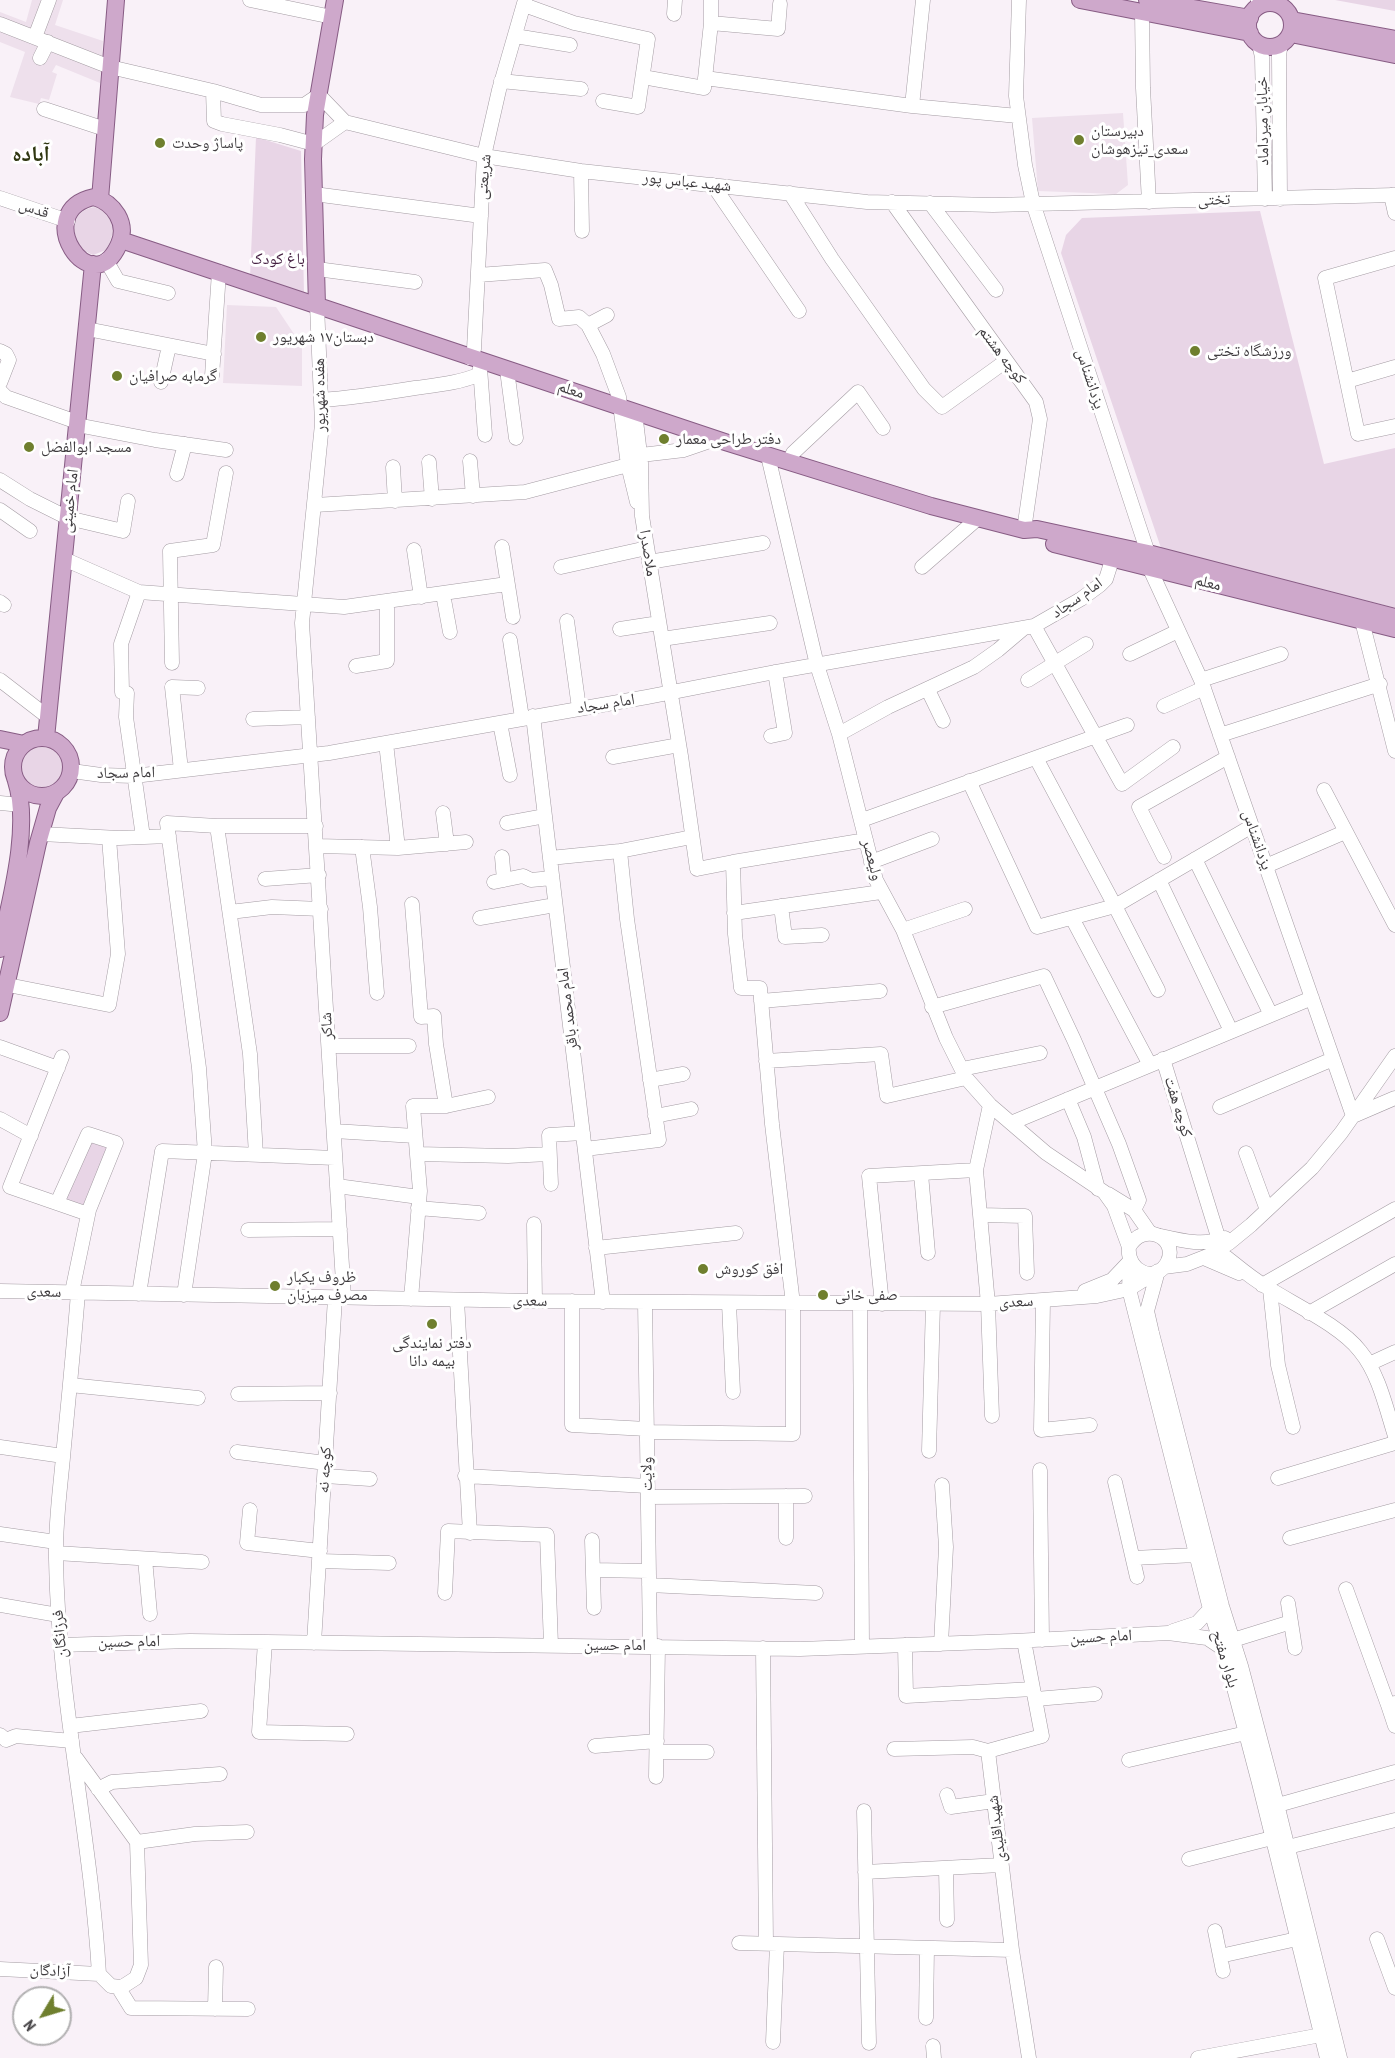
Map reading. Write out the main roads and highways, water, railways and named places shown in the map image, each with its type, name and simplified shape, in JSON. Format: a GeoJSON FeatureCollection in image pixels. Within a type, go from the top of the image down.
{"type":"FeatureCollection","features":[{"type":"Feature","properties":{"kind":"main road"},"geometry":{"type":"LineString","coordinates":[[100,199],[116,0]]}},
{"type":"Feature","properties":{"kind":"main road","name":"هفده شهریور"},"geometry":{"type":"LineString","coordinates":[[317,305],[314,144],[319,95],[335,0]]}},
{"type":"Feature","properties":{"kind":"main road"},"geometry":{"type":"LineString","coordinates":[[1080,0],[1255,20],[1274,47],[1288,33],[1289,13],[1277,2],[1271,3],[1255,20]]}},
{"type":"Feature","properties":{"kind":"main road"},"geometry":{"type":"LineString","coordinates":[[1288,33],[1395,39]]}},
{"type":"Feature","properties":{"kind":"main road"},"geometry":{"type":"LineString","coordinates":[[1344,37],[1395,55]]}},
{"type":"Feature","properties":{"kind":"main road"},"geometry":{"type":"LineString","coordinates":[[94,197],[100,199],[112,205],[118,215],[121,240],[111,256],[99,262],[84,262],[75,256],[69,246],[66,236],[68,221],[77,205],[85,199],[94,197]]}},
{"type":"Feature","properties":{"kind":"main road","name":"معلم"},"geometry":{"type":"LineString","coordinates":[[121,240],[317,305],[477,364],[507,370],[768,456],[976,519],[1024,530],[1037,529],[1395,629]]}},
{"type":"Feature","properties":{"kind":"main road","name":"امام خمینی"},"geometry":{"type":"LineString","coordinates":[[46,738],[87,329],[99,262]]}},
{"type":"Feature","properties":{"kind":"main road","name":"معلم"},"geometry":{"type":"LineString","coordinates":[[1024,530],[1034,539],[1112,560],[1149,561],[1395,617]]}},
{"type":"Feature","properties":{"kind":"main road"},"geometry":{"type":"LineString","coordinates":[[0,949],[5,904],[22,825],[14,759],[24,744],[31,740],[46,738],[63,746],[68,753],[72,771],[69,780],[56,794],[48,808],[40,834],[0,1013]]}},
{"type":"Feature","properties":{"kind":"main road"},"geometry":{"type":"LineString","coordinates":[[0,739],[24,744]]}},
{"type":"Feature","properties":{"kind":"main road"},"geometry":{"type":"LineString","coordinates":[[0,756],[15,774],[22,788],[38,796],[56,794]]}},
{"type":"Feature","properties":{"kind":"place","name":"دبیرستان سعدی_تیزهوشان"},"geometry":{"type":"Point","coordinates":[1079,140]}},
{"type":"Feature","properties":{"kind":"place","name":"پاساژ وحدت"},"geometry":{"type":"Point","coordinates":[160,143]}},
{"type":"Feature","properties":{"kind":"place","name":"دبستان۱۷ شهریور"},"geometry":{"type":"Point","coordinates":[261,337]}},
{"type":"Feature","properties":{"kind":"place","name":"ورزشگاه تختی"},"geometry":{"type":"Point","coordinates":[1195,351]}},
{"type":"Feature","properties":{"kind":"place","name":"گرمابه صرافیان"},"geometry":{"type":"Point","coordinates":[117,376]}},
{"type":"Feature","properties":{"kind":"place","name":"دفتر طراحی معمار"},"geometry":{"type":"Point","coordinates":[664,439]}},
{"type":"Feature","properties":{"kind":"place","name":"مسجد ابوالفضل"},"geometry":{"type":"Point","coordinates":[29,447]}},
{"type":"Feature","properties":{"kind":"place","name":"افق کوروش"},"geometry":{"type":"Point","coordinates":[703,1269]}},
{"type":"Feature","properties":{"kind":"place","name":"ظروف یکبار مصرف میزبان"},"geometry":{"type":"Point","coordinates":[275,1286]}},
{"type":"Feature","properties":{"kind":"place","name":"صفی خانی"},"geometry":{"type":"Point","coordinates":[823,1295]}},
{"type":"Feature","properties":{"kind":"place","name":"دفتر نمایندگی بیمه دانا"},"geometry":{"type":"Point","coordinates":[432,1324]}},
{"type":"Feature","properties":{"kind":"district","name":"آباده"},"geometry":{"type":"Point","coordinates":[31,155]}},
{"type":"Feature","properties":{"kind":"park label","name":"باغ کودک"},"geometry":{"type":"Point","coordinates":[278,259]}}]}
